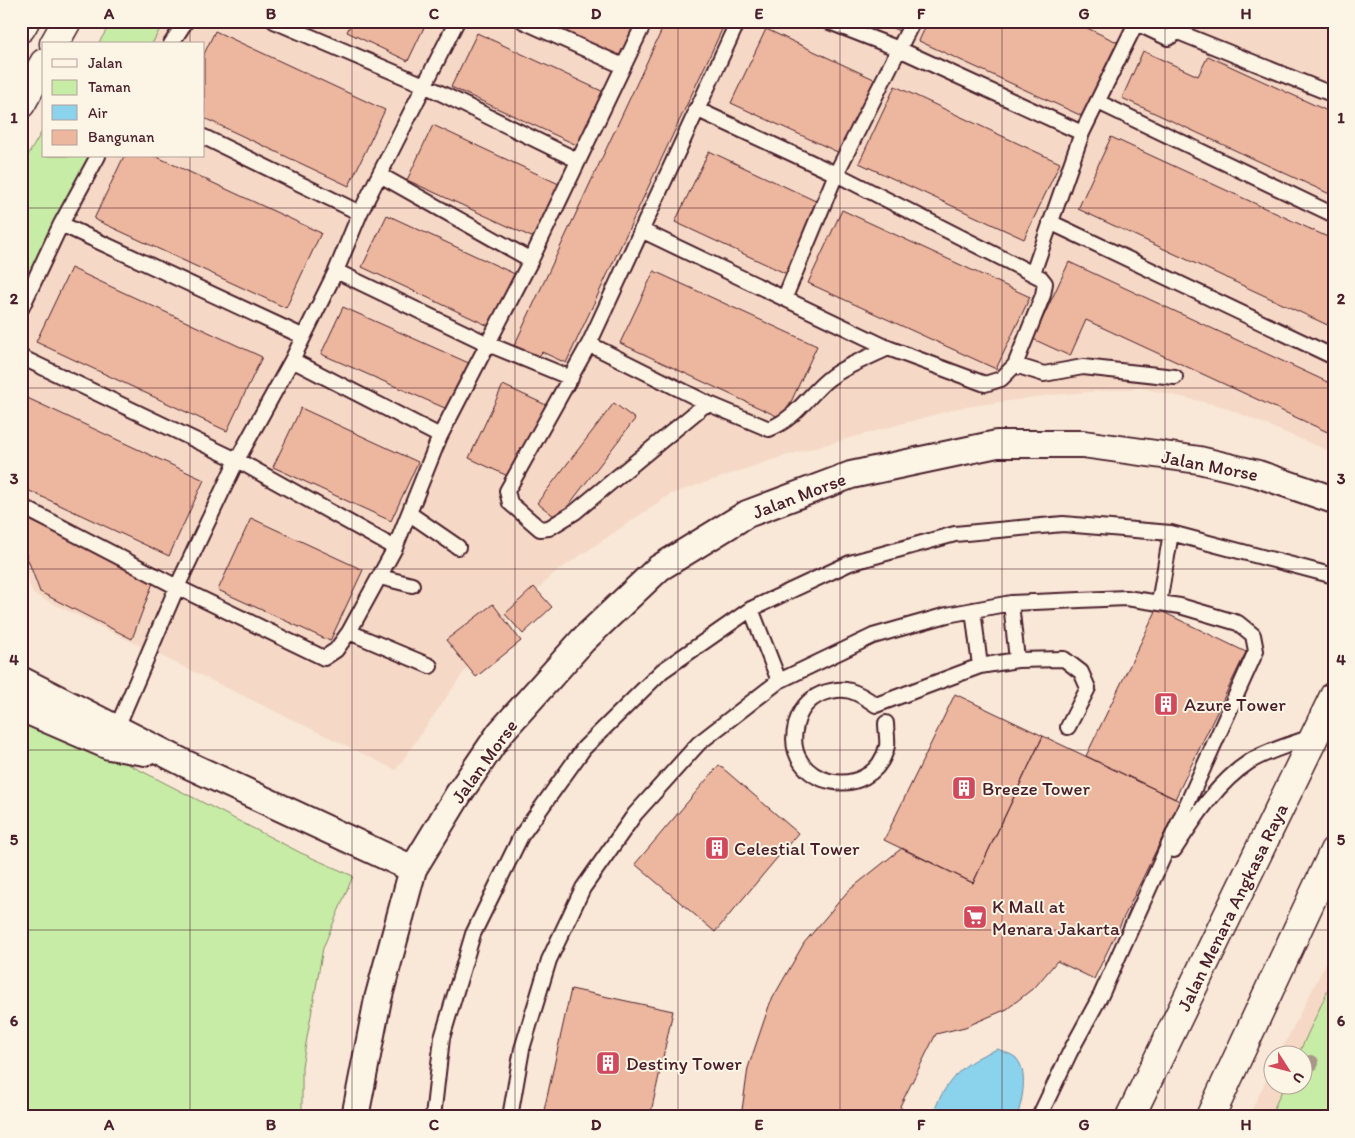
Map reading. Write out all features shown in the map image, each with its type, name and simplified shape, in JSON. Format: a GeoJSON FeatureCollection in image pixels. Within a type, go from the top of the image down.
{"type":"FeatureCollection","features":[{"type":"Feature","properties":{"kind":"street"},"geometry":{"type":"LineString","coordinates":[[21,28],[25,21]]}},
{"type":"Feature","properties":{"kind":"street"},"geometry":{"type":"LineString","coordinates":[[55,42],[67,21]]}},
{"type":"Feature","properties":{"kind":"street"},"geometry":{"type":"LineString","coordinates":[[21,104],[42,67]]}},
{"type":"Feature","properties":{"kind":"street","name":"Jalan Morse"},"geometry":{"type":"LineString","coordinates":[[354,1117],[378,1000],[413,869],[458,795],[500,734],[583,640],[659,568],[747,514],[851,475],[998,444],[1083,444],[1199,460],[1258,474],[1334,500]]}},
{"type":"Feature","properties":{"kind":"street"},"geometry":{"type":"LineString","coordinates":[[21,680],[113,737]]}},
{"type":"Feature","properties":{"kind":"street","name":"Jalan Menara Angkasa Raya"},"geometry":{"type":"LineString","coordinates":[[1130,1117],[1334,696]]}},
{"type":"Feature","properties":{"kind":"street"},"geometry":{"type":"LineString","coordinates":[[21,708],[172,757],[413,869]]}},
{"type":"Feature","properties":{"kind":"street"},"geometry":{"type":"LineString","coordinates":[[1210,1117],[1334,851]]}},
{"type":"Feature","properties":{"kind":"lane"},"geometry":{"type":"LineString","coordinates":[[172,42],[186,21]]}},
{"type":"Feature","properties":{"kind":"lane"},"geometry":{"type":"LineString","coordinates":[[274,21],[424,85],[577,160]]}},
{"type":"Feature","properties":{"kind":"lane"},"geometry":{"type":"LineString","coordinates":[[113,737],[177,587],[238,460],[292,360],[302,336],[336,271],[360,213],[457,21]]}},
{"type":"Feature","properties":{"kind":"lane"},"geometry":{"type":"LineString","coordinates":[[524,21],[623,66]]}},
{"type":"Feature","properties":{"kind":"lane"},"geometry":{"type":"LineString","coordinates":[[21,506],[177,587],[324,658],[336,650],[349,632],[395,548],[440,436],[531,260],[577,160],[645,21]]}},
{"type":"Feature","properties":{"kind":"lane"},"geometry":{"type":"LineString","coordinates":[[706,403],[575,512],[550,528],[540,529],[510,503],[507,490],[589,344],[738,21]]}},
{"type":"Feature","properties":{"kind":"lane"},"geometry":{"type":"LineString","coordinates":[[827,21],[899,50],[1082,133]]}},
{"type":"Feature","properties":{"kind":"lane"},"geometry":{"type":"LineString","coordinates":[[785,297],[836,174],[913,21]]}},
{"type":"Feature","properties":{"kind":"lane"},"geometry":{"type":"LineString","coordinates":[[1033,274],[1082,133],[1134,22],[1168,38],[1181,27],[1334,95]]}},
{"type":"Feature","properties":{"kind":"lane"},"geometry":{"type":"LineString","coordinates":[[1098,102],[1334,215]]}},
{"type":"Feature","properties":{"kind":"lane"},"geometry":{"type":"LineString","coordinates":[[641,230],[785,297],[888,348],[985,384],[1000,379],[1015,365],[1044,295],[1045,283],[1033,274],[836,174],[696,109]]}},
{"type":"Feature","properties":{"kind":"lane"},"geometry":{"type":"LineString","coordinates":[[205,136],[360,213]]}},
{"type":"Feature","properties":{"kind":"lane"},"geometry":{"type":"LineString","coordinates":[[21,309],[61,224],[97,158]]}},
{"type":"Feature","properties":{"kind":"lane"},"geometry":{"type":"LineString","coordinates":[[380,175],[531,260]]}},
{"type":"Feature","properties":{"kind":"lane"},"geometry":{"type":"LineString","coordinates":[[1050,222],[1334,357]]}},
{"type":"Feature","properties":{"kind":"lane"},"geometry":{"type":"LineString","coordinates":[[61,224],[302,336]]}},
{"type":"Feature","properties":{"kind":"lane"},"geometry":{"type":"LineString","coordinates":[[336,271],[488,344],[571,378]]}},
{"type":"Feature","properties":{"kind":"lane"},"geometry":{"type":"LineString","coordinates":[[589,344],[706,403],[769,429],[783,424],[793,416],[827,380],[888,348]]}},
{"type":"Feature","properties":{"kind":"lane"},"geometry":{"type":"LineString","coordinates":[[21,357],[238,460],[395,548]]}},
{"type":"Feature","properties":{"kind":"lane"},"geometry":{"type":"LineString","coordinates":[[292,360],[440,436]]}},
{"type":"Feature","properties":{"kind":"lane"},"geometry":{"type":"LineString","coordinates":[[1015,365],[1044,374],[1083,367],[1175,377]]}},
{"type":"Feature","properties":{"kind":"lane"},"geometry":{"type":"LineString","coordinates":[[410,514],[458,547]]}},
{"type":"Feature","properties":{"kind":"lane"},"geometry":{"type":"LineString","coordinates":[[433,1117],[442,1038],[473,934],[520,836],[584,748],[662,671],[751,609],[850,563],[955,534],[1063,524],[1171,532],[1334,576]]}},
{"type":"Feature","properties":{"kind":"lane"},"geometry":{"type":"LineString","coordinates":[[1158,603],[1171,532]]}},
{"type":"Feature","properties":{"kind":"lane"},"geometry":{"type":"LineString","coordinates":[[380,577],[412,585]]}},
{"type":"Feature","properties":{"kind":"lane"},"geometry":{"type":"LineString","coordinates":[[510,1117],[522,1049],[549,960],[583,888],[635,814],[699,743],[779,681],[873,636],[947,615],[1011,603],[1126,598],[1180,606],[1238,623],[1253,635],[1256,651],[1101,995],[1070,1052],[1039,1117]]}},
{"type":"Feature","properties":{"kind":"lane"},"geometry":{"type":"LineString","coordinates":[[1011,603],[1017,660]]}},
{"type":"Feature","properties":{"kind":"lane"},"geometry":{"type":"LineString","coordinates":[[751,609],[779,681]]}},
{"type":"Feature","properties":{"kind":"lane"},"geometry":{"type":"LineString","coordinates":[[973,610],[980,666]]}},
{"type":"Feature","properties":{"kind":"lane"},"geometry":{"type":"LineString","coordinates":[[349,632],[430,666]]}},
{"type":"Feature","properties":{"kind":"lane"},"geometry":{"type":"LineString","coordinates":[[886,723],[887,746],[876,767],[858,780],[835,784],[813,776],[798,759],[793,736],[798,714],[814,697],[835,689],[858,692],[876,705],[980,666],[1017,660],[1064,659],[1081,672],[1088,688],[1068,727]]}},
{"type":"Feature","properties":{"kind":"lane"},"geometry":{"type":"LineString","coordinates":[[1152,881],[1198,815],[1226,781],[1250,761],[1315,735]]}},
{"type":"Feature","properties":{"kind":"shaded area"},"geometry":{"type":"Polygon","coordinates":[[[162,21],[1334,21],[1334,453],[1221,406],[1141,388],[1051,395],[959,408],[778,458],[671,494],[553,574],[482,646],[396,770],[33,594],[21,563],[21,302],[94,158],[205,158],[205,42],[152,42],[162,21]]]}},
{"type":"Feature","properties":{"kind":"shaded area"},"geometry":{"type":"Polygon","coordinates":[[[1334,947],[1334,1117],[1248,1117],[1262,1088],[1262,1096],[1312,1096],[1312,1046],[1284,1046],[1334,947]]]}},
{"type":"Feature","properties":{"kind":"green space"},"geometry":{"type":"Polygon","coordinates":[[[112,21],[164,21],[153,42],[99,42],[112,21]]]}},
{"type":"Feature","properties":{"kind":"green space"},"geometry":{"type":"Polygon","coordinates":[[[42,131],[42,158],[91,158],[21,290],[21,167],[42,131]]]}},
{"type":"Feature","properties":{"kind":"green space"},"geometry":{"type":"Polygon","coordinates":[[[21,709],[301,853],[353,876],[323,948],[302,1066],[302,1117],[21,1117],[21,709]]]}},
{"type":"Feature","properties":{"kind":"green space"},"geometry":{"type":"Polygon","coordinates":[[[1334,977],[1334,1117],[1270,1117],[1279,1096],[1312,1096],[1312,1046],[1302,1046],[1334,977]]]}},
{"type":"Feature","properties":{"kind":"water"},"geometry":{"type":"Polygon","coordinates":[[[998,1049],[1016,1058],[1022,1071],[1023,1087],[1017,1117],[932,1117],[942,1093],[956,1074],[975,1060],[998,1049]]]}},
{"type":"Feature","properties":{"kind":"building"},"geometry":{"type":"Polygon","coordinates":[[[352,21],[427,21],[408,61],[347,32],[352,21]]]}},
{"type":"Feature","properties":{"kind":"building"},"geometry":{"type":"Polygon","coordinates":[[[535,21],[638,21],[619,61],[535,21]]]}},
{"type":"Feature","properties":{"kind":"building"},"geometry":{"type":"Polygon","coordinates":[[[666,21],[726,21],[566,363],[542,352],[538,358],[514,346],[666,21]]]}},
{"type":"Feature","properties":{"kind":"building"},"geometry":{"type":"Polygon","coordinates":[[[878,21],[903,21],[899,31],[878,21]]]}},
{"type":"Feature","properties":{"kind":"building"},"geometry":{"type":"Polygon","coordinates":[[[928,21],[1072,21],[1117,42],[1082,116],[919,41],[928,21]]]}},
{"type":"Feature","properties":{"kind":"building"},"geometry":{"type":"Polygon","coordinates":[[[766,29],[876,80],[842,154],[731,103],[766,29]]]}},
{"type":"Feature","properties":{"kind":"building"},"geometry":{"type":"Polygon","coordinates":[[[215,31],[385,110],[349,186],[205,118],[205,52],[215,31]]]}},
{"type":"Feature","properties":{"kind":"building"},"geometry":{"type":"Polygon","coordinates":[[[477,33],[606,93],[581,147],[451,87],[477,33]]]}},
{"type":"Feature","properties":{"kind":"building"},"geometry":{"type":"Polygon","coordinates":[[[1143,51],[1198,76],[1208,56],[1334,114],[1334,196],[1122,98],[1143,51]]]}},
{"type":"Feature","properties":{"kind":"building"},"geometry":{"type":"Polygon","coordinates":[[[895,86],[1060,163],[1024,239],[859,163],[895,86]]]}},
{"type":"Feature","properties":{"kind":"building"},"geometry":{"type":"Polygon","coordinates":[[[433,125],[561,185],[536,239],[407,180],[433,125]]]}},
{"type":"Feature","properties":{"kind":"building"},"geometry":{"type":"Polygon","coordinates":[[[1111,137],[1334,240],[1334,328],[1078,209],[1111,137]]]}},
{"type":"Feature","properties":{"kind":"building"},"geometry":{"type":"Polygon","coordinates":[[[709,151],[822,204],[789,275],[675,222],[709,151]]]}},
{"type":"Feature","properties":{"kind":"building"},"geometry":{"type":"Polygon","coordinates":[[[123,158],[159,158],[321,233],[286,308],[94,219],[123,158]]]}},
{"type":"Feature","properties":{"kind":"building"},"geometry":{"type":"Polygon","coordinates":[[[842,210],[1030,297],[996,369],[808,283],[842,210]]]}},
{"type":"Feature","properties":{"kind":"building"},"geometry":{"type":"Polygon","coordinates":[[[387,215],[517,275],[493,328],[362,267],[387,215]]]}},
{"type":"Feature","properties":{"kind":"building"},"geometry":{"type":"Polygon","coordinates":[[[1069,262],[1334,385],[1334,435],[1086,320],[1070,356],[1033,339],[1069,262]]]}},
{"type":"Feature","properties":{"kind":"building"},"geometry":{"type":"Polygon","coordinates":[[[71,268],[262,357],[227,431],[36,342],[71,268]]]}},
{"type":"Feature","properties":{"kind":"building"},"geometry":{"type":"Polygon","coordinates":[[[654,271],[817,346],[783,419],[620,343],[654,271]]]}},
{"type":"Feature","properties":{"kind":"building"},"geometry":{"type":"Polygon","coordinates":[[[343,307],[471,364],[447,409],[321,354],[343,307]]]}},
{"type":"Feature","properties":{"kind":"building"},"geometry":{"type":"Polygon","coordinates":[[[503,385],[546,405],[512,478],[469,458],[503,385]]]}},
{"type":"Feature","properties":{"kind":"building"},"geometry":{"type":"Polygon","coordinates":[[[21,395],[204,480],[169,556],[21,487],[21,395]]]}},
{"type":"Feature","properties":{"kind":"building"},"geometry":{"type":"Polygon","coordinates":[[[614,403],[635,419],[558,519],[537,503],[614,403]]]}},
{"type":"Feature","properties":{"kind":"building"},"geometry":{"type":"Polygon","coordinates":[[[301,408],[418,462],[391,521],[273,467],[301,408]]]}},
{"type":"Feature","properties":{"kind":"building"},"geometry":{"type":"Polygon","coordinates":[[[21,516],[154,580],[132,639],[40,592],[21,541],[21,516]]]}},
{"type":"Feature","properties":{"kind":"building"},"geometry":{"type":"Polygon","coordinates":[[[251,518],[363,570],[330,641],[218,590],[251,518]]]}},
{"type":"Feature","properties":{"kind":"building"},"geometry":{"type":"Polygon","coordinates":[[[534,587],[552,607],[523,634],[505,614],[534,587]]]}},
{"type":"Feature","properties":{"kind":"building"},"geometry":{"type":"Polygon","coordinates":[[[493,604],[521,641],[476,677],[446,640],[493,604]]]}},
{"type":"Feature","properties":{"kind":"building","name":"Azure Tower"},"geometry":{"type":"Polygon","coordinates":[[[1157,609],[1246,652],[1175,799],[1086,756],[1157,609]]]}},
{"type":"Feature","properties":{"kind":"building","name":"Breeze Tower"},"geometry":{"type":"Polygon","coordinates":[[[955,694],[1043,736],[973,883],[884,840],[955,694]]]}},
{"type":"Feature","properties":{"kind":"building","name":"K Mall at Menara Jakarta"},"geometry":{"type":"Polygon","coordinates":[[[1043,736],[1180,801],[1094,979],[1057,961],[1036,986],[1007,1009],[965,1027],[936,1034],[900,1106],[907,1117],[741,1117],[748,1068],[770,1003],[804,943],[848,891],[902,848],[973,883],[1043,736]]]}},
{"type":"Feature","properties":{"kind":"building","name":"Celestial Tower"},"geometry":{"type":"Polygon","coordinates":[[[719,765],[798,833],[715,932],[635,864],[719,765]]]}},
{"type":"Feature","properties":{"kind":"building","name":"Destiny Tower"},"geometry":{"type":"Polygon","coordinates":[[[571,989],[673,1011],[650,1117],[543,1115],[571,989]]]}},
{"type":"Feature","properties":{"kind":"place","name":"Azure Tower"},"geometry":{"type":"Point","coordinates":[1166,704]}},
{"type":"Feature","properties":{"kind":"place","name":"Breeze Tower"},"geometry":{"type":"Point","coordinates":[964,788]}},
{"type":"Feature","properties":{"kind":"place","name":"Celestial Tower"},"geometry":{"type":"Point","coordinates":[717,848]}},
{"type":"Feature","properties":{"kind":"place","name":"K Mall at Menara Jakarta"},"geometry":{"type":"Point","coordinates":[975,917]}},
{"type":"Feature","properties":{"kind":"place","name":"Destiny Tower"},"geometry":{"type":"Point","coordinates":[608,1063]}}]}
